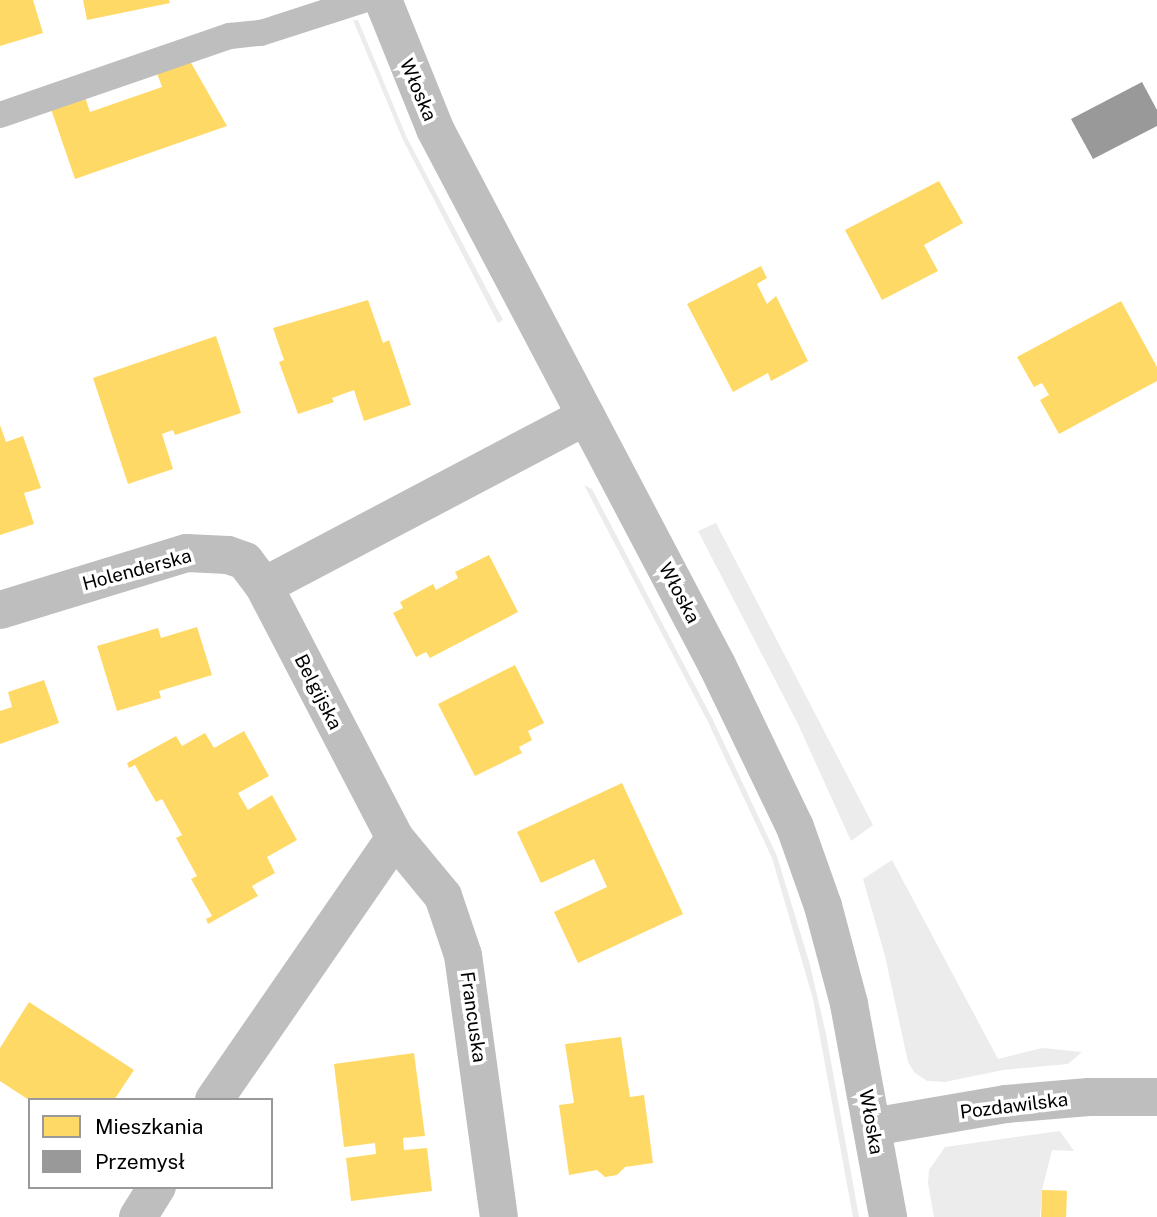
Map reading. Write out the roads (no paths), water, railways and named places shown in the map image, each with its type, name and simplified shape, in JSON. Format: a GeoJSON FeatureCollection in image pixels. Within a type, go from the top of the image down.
{"type":"FeatureCollection","features":[{"type":"Feature","properties":{"kind":"street","name":"Włoska"},"geometry":{"type":"LineString","coordinates":[[383,0],[435,129],[746,722],[799,837],[836,953],[888,1217]]}},
{"type":"Feature","properties":{"kind":"street"},"geometry":{"type":"LineString","coordinates":[[264,586],[586,416]]}},
{"type":"Feature","properties":{"kind":"street","name":"Holenderska"},"geometry":{"type":"LineString","coordinates":[[0,610],[187,553],[228,555],[245,561],[264,586]]}},
{"type":"Feature","properties":{"kind":"street","name":"Belgijska"},"geometry":{"type":"LineString","coordinates":[[264,586],[395,838]]}},
{"type":"Feature","properties":{"kind":"street"},"geometry":{"type":"LineString","coordinates":[[215,1098],[395,838]]}},
{"type":"Feature","properties":{"kind":"street","name":"Francuska"},"geometry":{"type":"LineString","coordinates":[[395,838],[443,896],[463,955],[499,1217]]}},
{"type":"Feature","properties":{"kind":"street","name":"Pozdawilska"},"geometry":{"type":"LineString","coordinates":[[872,1126],[1006,1104],[1089,1097],[1157,1097]]}},
{"type":"Feature","properties":{"kind":"street"},"geometry":{"type":"LineString","coordinates":[[138,1217],[156,1189]]}},
{"type":"Feature","properties":{"kind":"lane"},"geometry":{"type":"LineString","coordinates":[[0,115],[230,36],[261,33],[363,0]]}}]}
